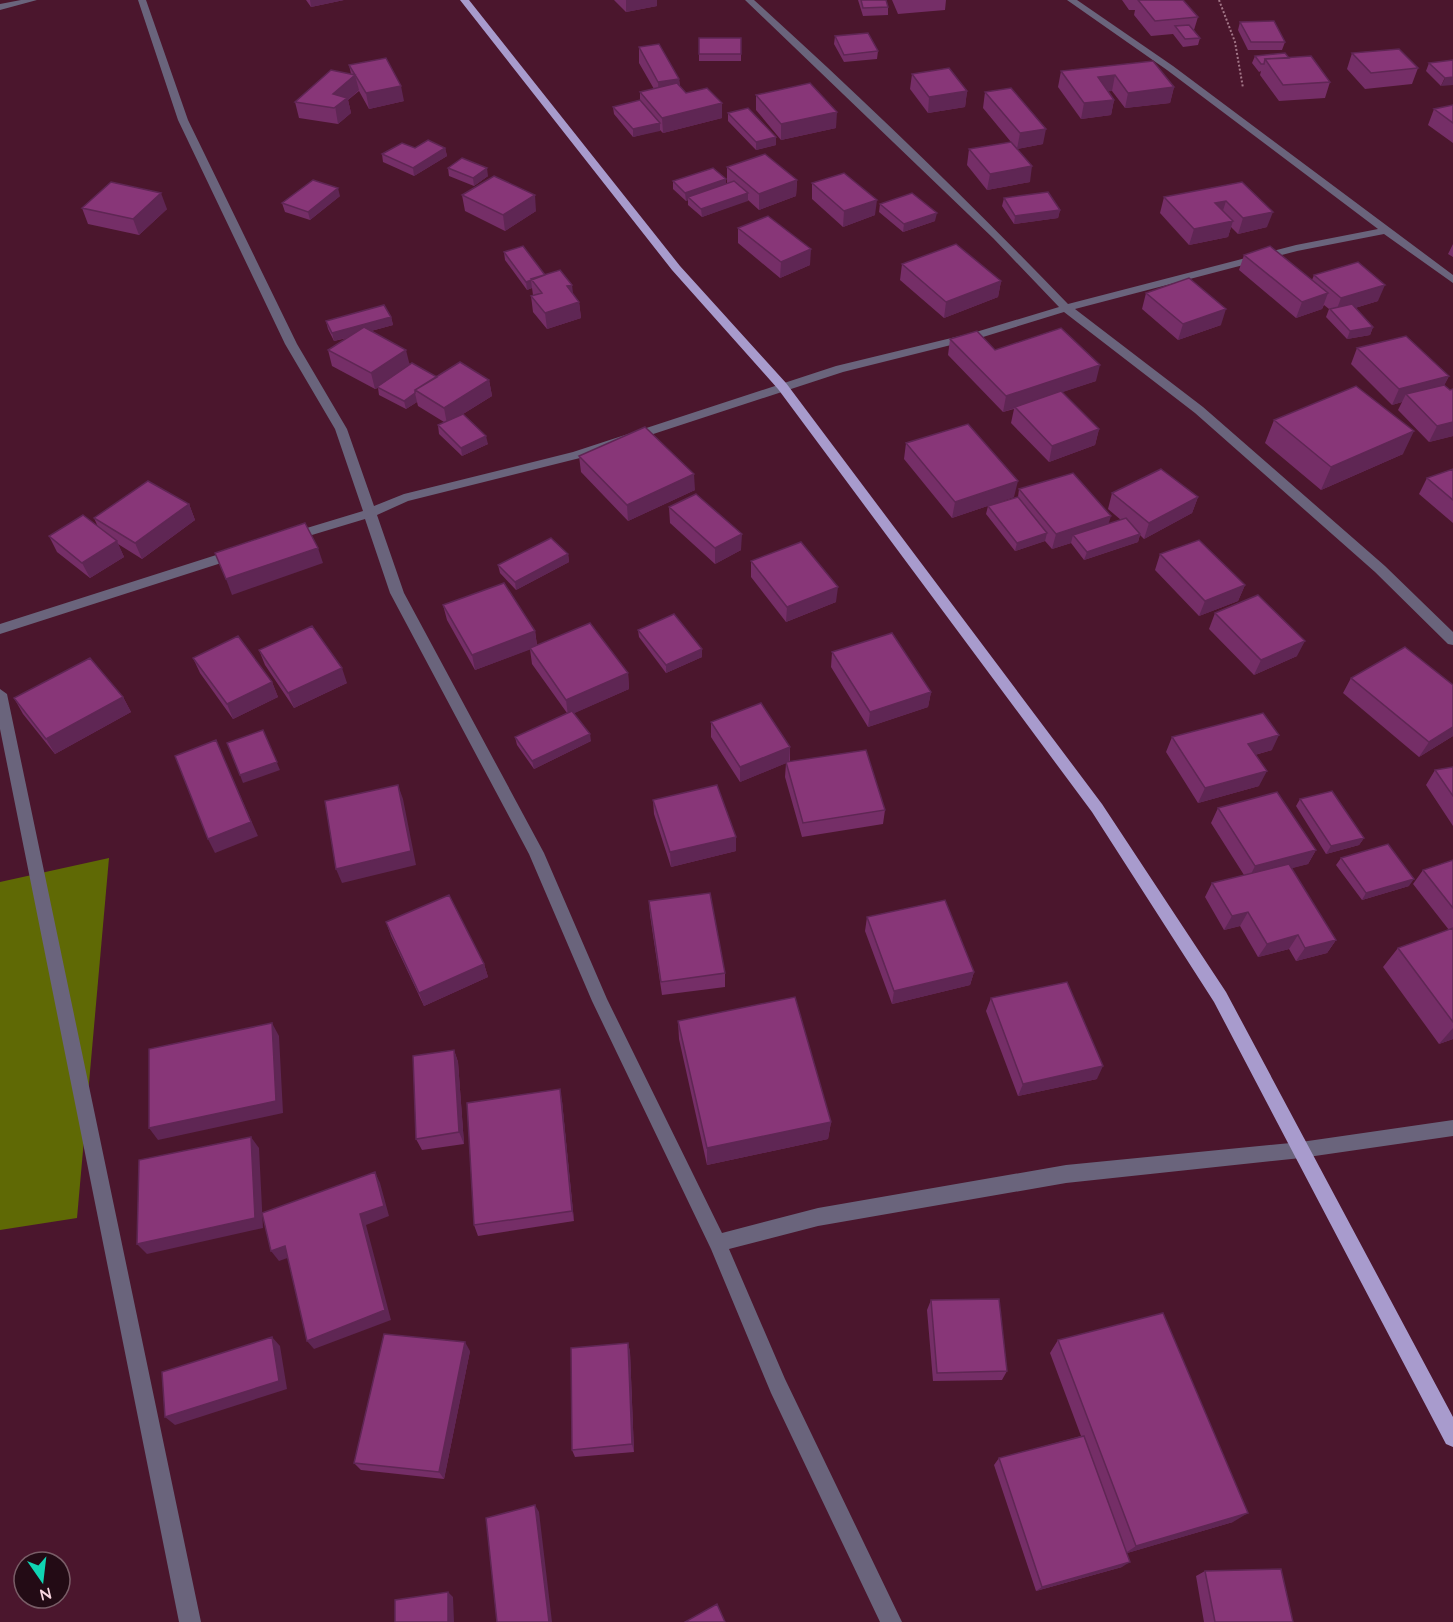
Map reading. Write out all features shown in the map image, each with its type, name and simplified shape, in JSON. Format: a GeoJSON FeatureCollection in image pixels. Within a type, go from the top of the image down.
{"type":"FeatureCollection","features":[{"type":"Feature","properties":{"kind":"main road"},"geometry":{"type":"LineString","coordinates":[[464,0],[676,268],[782,386],[1097,808],[1220,997],[1453,1437]]}},
{"type":"Feature","properties":{"kind":"street"},"geometry":{"type":"LineString","coordinates":[[0,7],[33,0]]}},
{"type":"Feature","properties":{"kind":"street"},"geometry":{"type":"LineString","coordinates":[[142,0],[183,120],[291,344],[341,429],[397,593],[536,853],[600,1001],[717,1243],[778,1386],[891,1622]]}},
{"type":"Feature","properties":{"kind":"street"},"geometry":{"type":"LineString","coordinates":[[748,0],[998,236],[1066,308],[1199,410],[1380,569],[1453,640]]}},
{"type":"Feature","properties":{"kind":"street"},"geometry":{"type":"LineString","coordinates":[[1071,0],[1170,68],[1453,280]]}},
{"type":"Feature","properties":{"kind":"street"},"geometry":{"type":"LineString","coordinates":[[280,540],[369,513],[404,498],[576,455],[782,386],[879,359],[979,335],[1066,308],[1296,248],[1386,230]]}},
{"type":"Feature","properties":{"kind":"street"},"geometry":{"type":"LineString","coordinates":[[0,629],[247,550]]}},
{"type":"Feature","properties":{"kind":"street"},"geometry":{"type":"LineString","coordinates":[[0,694],[190,1622]]}},
{"type":"Feature","properties":{"kind":"street"},"geometry":{"type":"LineString","coordinates":[[717,1243],[818,1217],[1066,1174],[1301,1150],[1453,1128]]}},
{"type":"Feature","properties":{"kind":"path"},"geometry":{"type":"LineString","coordinates":[[1218,0],[1235,42],[1243,89],[1244,125]]}},
{"type":"Feature","properties":{"kind":"green space"},"geometry":{"type":"Polygon","coordinates":[[[109,858],[77,1218],[0,1230],[0,882],[109,858]]]}},
{"type":"Feature","properties":{"kind":"building"},"geometry":{"type":"Polygon","coordinates":[[[861,0],[886,0],[888,7],[863,8],[861,0]]]}},
{"type":"Feature","properties":{"kind":"building"},"geometry":{"type":"Polygon","coordinates":[[[1138,0],[1183,0],[1198,17],[1155,21],[1138,0]]]}},
{"type":"Feature","properties":{"kind":"building"},"geometry":{"type":"Polygon","coordinates":[[[1274,21],[1285,42],[1251,42],[1240,22],[1274,21]]]}},
{"type":"Feature","properties":{"kind":"building"},"geometry":{"type":"Polygon","coordinates":[[[1189,25],[1200,38],[1185,39],[1175,26],[1189,25]]]}},
{"type":"Feature","properties":{"kind":"building"},"geometry":{"type":"Polygon","coordinates":[[[868,33],[878,51],[844,55],[835,36],[868,33]]]}},
{"type":"Feature","properties":{"kind":"building"},"geometry":{"type":"Polygon","coordinates":[[[699,38],[741,38],[741,54],[699,54],[699,38]]]}},
{"type":"Feature","properties":{"kind":"building"},"geometry":{"type":"Polygon","coordinates":[[[659,44],[679,79],[658,82],[639,47],[659,44]]]}},
{"type":"Feature","properties":{"kind":"building"},"geometry":{"type":"Polygon","coordinates":[[[1399,49],[1418,68],[1371,73],[1352,53],[1399,49]]]}},
{"type":"Feature","properties":{"kind":"building"},"geometry":{"type":"Polygon","coordinates":[[[1285,53],[1289,58],[1265,59],[1264,64],[1261,64],[1255,56],[1285,53]]]}},
{"type":"Feature","properties":{"kind":"building"},"geometry":{"type":"Polygon","coordinates":[[[1311,56],[1330,82],[1283,85],[1265,59],[1311,56]]]}},
{"type":"Feature","properties":{"kind":"building"},"geometry":{"type":"Polygon","coordinates":[[[386,58],[401,86],[366,93],[349,65],[386,58]]]}},
{"type":"Feature","properties":{"kind":"building"},"geometry":{"type":"Polygon","coordinates":[[[1453,60],[1453,77],[1445,78],[1429,63],[1453,60]]]}},
{"type":"Feature","properties":{"kind":"building"},"geometry":{"type":"Polygon","coordinates":[[[1153,61],[1174,87],[1128,93],[1115,75],[1098,77],[1114,100],[1084,103],[1061,71],[1153,61]]]}},
{"type":"Feature","properties":{"kind":"building"},"geometry":{"type":"Polygon","coordinates":[[[949,68],[967,91],[929,97],[912,74],[949,68]]]}},
{"type":"Feature","properties":{"kind":"building"},"geometry":{"type":"Polygon","coordinates":[[[331,70],[355,75],[333,94],[347,98],[334,108],[295,102],[331,70]]]}},
{"type":"Feature","properties":{"kind":"building"},"geometry":{"type":"Polygon","coordinates":[[[677,83],[686,93],[707,88],[722,103],[662,118],[640,92],[677,83]]]}},
{"type":"Feature","properties":{"kind":"building"},"geometry":{"type":"Polygon","coordinates":[[[810,83],[837,112],[781,124],[756,95],[810,83]]]}},
{"type":"Feature","properties":{"kind":"building"},"geometry":{"type":"Polygon","coordinates":[[[1011,88],[1046,129],[1020,133],[985,92],[1011,88]]]}},
{"type":"Feature","properties":{"kind":"building"},"geometry":{"type":"Polygon","coordinates":[[[640,100],[660,123],[633,129],[613,107],[640,100]]]}},
{"type":"Feature","properties":{"kind":"building"},"geometry":{"type":"Polygon","coordinates":[[[1453,105],[1453,123],[1434,109],[1453,105]]]}},
{"type":"Feature","properties":{"kind":"building"},"geometry":{"type":"Polygon","coordinates":[[[748,108],[776,137],[756,142],[728,113],[748,108]]]}},
{"type":"Feature","properties":{"kind":"building"},"geometry":{"type":"Polygon","coordinates":[[[428,140],[445,148],[413,168],[382,154],[402,143],[415,148],[428,140]]]}},
{"type":"Feature","properties":{"kind":"building"},"geometry":{"type":"Polygon","coordinates":[[[1011,142],[1032,166],[990,174],[969,149],[1011,142]]]}},
{"type":"Feature","properties":{"kind":"building"},"geometry":{"type":"Polygon","coordinates":[[[765,154],[797,180],[759,194],[727,167],[765,154]]]}},
{"type":"Feature","properties":{"kind":"building"},"geometry":{"type":"Polygon","coordinates":[[[462,158],[487,168],[473,178],[448,168],[462,158]]]}},
{"type":"Feature","properties":{"kind":"building"},"geometry":{"type":"Polygon","coordinates":[[[713,168],[726,179],[685,193],[673,181],[713,168]]]}},
{"type":"Feature","properties":{"kind":"building"},"geometry":{"type":"Polygon","coordinates":[[[844,173],[877,200],[844,211],[812,183],[844,173]]]}},
{"type":"Feature","properties":{"kind":"building"},"geometry":{"type":"Polygon","coordinates":[[[494,176],[535,195],[503,215],[462,195],[494,176]]]}},
{"type":"Feature","properties":{"kind":"building"},"geometry":{"type":"Polygon","coordinates":[[[313,180],[338,188],[308,212],[282,203],[313,180]]]}},
{"type":"Feature","properties":{"kind":"building"},"geometry":{"type":"Polygon","coordinates":[[[734,181],[748,193],[701,209],[688,197],[734,181]]]}},
{"type":"Feature","properties":{"kind":"building"},"geometry":{"type":"Polygon","coordinates":[[[111,182],[161,193],[133,219],[82,208],[111,182]]]}},
{"type":"Feature","properties":{"kind":"building"},"geometry":{"type":"Polygon","coordinates":[[[1242,182],[1273,212],[1243,218],[1226,201],[1215,203],[1233,221],[1194,229],[1164,197],[1242,182]]]}},
{"type":"Feature","properties":{"kind":"building"},"geometry":{"type":"Polygon","coordinates":[[[1048,192],[1060,210],[1015,216],[1004,198],[1048,192]]]}},
{"type":"Feature","properties":{"kind":"building"},"geometry":{"type":"Polygon","coordinates":[[[912,193],[937,213],[904,224],[880,204],[912,193]]]}},
{"type":"Feature","properties":{"kind":"building"},"geometry":{"type":"Polygon","coordinates":[[[768,216],[811,249],[781,262],[738,228],[768,216]]]}},
{"type":"Feature","properties":{"kind":"building"},"geometry":{"type":"Polygon","coordinates":[[[956,244],[1001,281],[946,302],[902,264],[956,244]]]}},
{"type":"Feature","properties":{"kind":"building"},"geometry":{"type":"Polygon","coordinates":[[[523,246],[545,275],[526,282],[504,252],[523,246]]]}},
{"type":"Feature","properties":{"kind":"building"},"geometry":{"type":"Polygon","coordinates":[[[1270,246],[1328,293],[1302,302],[1244,255],[1270,246]]]}},
{"type":"Feature","properties":{"kind":"building"},"geometry":{"type":"Polygon","coordinates":[[[1358,262],[1385,285],[1341,298],[1314,275],[1358,262]]]}},
{"type":"Feature","properties":{"kind":"building"},"geometry":{"type":"Polygon","coordinates":[[[560,270],[572,285],[567,286],[579,302],[545,313],[531,296],[542,293],[531,279],[560,270]]]}},
{"type":"Feature","properties":{"kind":"building"},"geometry":{"type":"Polygon","coordinates":[[[1189,278],[1226,309],[1183,324],[1146,293],[1189,278]]]}},
{"type":"Feature","properties":{"kind":"building"},"geometry":{"type":"Polygon","coordinates":[[[1352,304],[1373,327],[1350,331],[1330,309],[1352,304]]]}},
{"type":"Feature","properties":{"kind":"building"},"geometry":{"type":"Polygon","coordinates":[[[384,305],[391,317],[332,333],[326,321],[384,305]]]}},
{"type":"Feature","properties":{"kind":"building"},"geometry":{"type":"Polygon","coordinates":[[[364,327],[406,350],[371,373],[328,350],[364,327]]]}},
{"type":"Feature","properties":{"kind":"building"},"geometry":{"type":"Polygon","coordinates":[[[1061,328],[1100,365],[1006,396],[950,339],[977,331],[995,350],[1061,328]]]}},
{"type":"Feature","properties":{"kind":"building"},"geometry":{"type":"Polygon","coordinates":[[[1406,336],[1449,376],[1399,389],[1357,348],[1406,336]]]}},
{"type":"Feature","properties":{"kind":"building"},"geometry":{"type":"Polygon","coordinates":[[[460,362],[489,380],[444,408],[415,390],[460,362]]]}},
{"type":"Feature","properties":{"kind":"building"},"geometry":{"type":"Polygon","coordinates":[[[412,363],[437,377],[415,390],[415,393],[404,401],[377,387],[412,363]]]}},
{"type":"Feature","properties":{"kind":"building"},"geometry":{"type":"Polygon","coordinates":[[[1444,385],[1450,390],[1453,389],[1453,422],[1437,426],[1406,394],[1444,385]]]}},
{"type":"Feature","properties":{"kind":"building"},"geometry":{"type":"Polygon","coordinates":[[[1356,386],[1414,431],[1331,467],[1274,420],[1356,386]]]}},
{"type":"Feature","properties":{"kind":"building"},"geometry":{"type":"Polygon","coordinates":[[[1061,391],[1099,429],[1052,446],[1015,407],[1061,391]]]}},
{"type":"Feature","properties":{"kind":"building"},"geometry":{"type":"Polygon","coordinates":[[[463,414],[486,436],[461,448],[438,425],[463,414]]]}},
{"type":"Feature","properties":{"kind":"building"},"geometry":{"type":"Polygon","coordinates":[[[968,424],[1018,481],[955,502],[906,443],[968,424]]]}},
{"type":"Feature","properties":{"kind":"building"},"geometry":{"type":"Polygon","coordinates":[[[645,427],[694,474],[627,505],[579,456],[645,427]]]}},
{"type":"Feature","properties":{"kind":"building"},"geometry":{"type":"Polygon","coordinates":[[[1161,469],[1198,497],[1149,523],[1112,493],[1161,469]]]}},
{"type":"Feature","properties":{"kind":"building"},"geometry":{"type":"Polygon","coordinates":[[[1453,469],[1453,500],[1427,478],[1453,469]]]}},
{"type":"Feature","properties":{"kind":"building"},"geometry":{"type":"Polygon","coordinates":[[[1073,473],[1111,516],[1056,534],[1019,489],[1073,473]]]}},
{"type":"Feature","properties":{"kind":"building"},"geometry":{"type":"Polygon","coordinates":[[[148,481],[189,504],[135,543],[94,518],[148,481]]]}},
{"type":"Feature","properties":{"kind":"building"},"geometry":{"type":"Polygon","coordinates":[[[696,494],[742,534],[715,548],[669,507],[696,494]]]}},
{"type":"Feature","properties":{"kind":"building"},"geometry":{"type":"Polygon","coordinates":[[[1018,497],[1047,533],[1017,543],[988,506],[1018,497]]]}},
{"type":"Feature","properties":{"kind":"building"},"geometry":{"type":"Polygon","coordinates":[[[83,515],[117,541],[82,563],[49,536],[83,515]]]}},
{"type":"Feature","properties":{"kind":"building"},"geometry":{"type":"Polygon","coordinates":[[[1126,518],[1140,534],[1087,552],[1073,535],[1126,518]]]}},
{"type":"Feature","properties":{"kind":"building"},"geometry":{"type":"Polygon","coordinates":[[[305,523],[318,548],[226,579],[215,553],[305,523]]]}},
{"type":"Feature","properties":{"kind":"building"},"geometry":{"type":"Polygon","coordinates":[[[551,538],[568,554],[515,582],[498,565],[551,538]]]}},
{"type":"Feature","properties":{"kind":"building"},"geometry":{"type":"Polygon","coordinates":[[[1199,540],[1245,585],[1205,601],[1160,554],[1199,540]]]}},
{"type":"Feature","properties":{"kind":"building"},"geometry":{"type":"Polygon","coordinates":[[[801,542],[838,587],[787,607],[751,561],[801,542]]]}},
{"type":"Feature","properties":{"kind":"building"},"geometry":{"type":"Polygon","coordinates":[[[504,583],[535,631],[472,655],[443,605],[504,583]]]}},
{"type":"Feature","properties":{"kind":"building"},"geometry":{"type":"Polygon","coordinates":[[[1258,595],[1305,641],[1261,660],[1215,613],[1258,595]]]}},
{"type":"Feature","properties":{"kind":"building"},"geometry":{"type":"Polygon","coordinates":[[[674,614],[702,649],[666,665],[638,630],[674,614]]]}},
{"type":"Feature","properties":{"kind":"building"},"geometry":{"type":"Polygon","coordinates":[[[590,623],[628,673],[566,700],[530,648],[590,623]]]}},
{"type":"Feature","properties":{"kind":"building"},"geometry":{"type":"Polygon","coordinates":[[[312,626],[342,668],[288,693],[259,650],[312,626]]]}},
{"type":"Feature","properties":{"kind":"building"},"geometry":{"type":"Polygon","coordinates":[[[892,633],[931,692],[870,712],[832,652],[892,633]]]}},
{"type":"Feature","properties":{"kind":"building"},"geometry":{"type":"Polygon","coordinates":[[[238,636],[272,682],[227,704],[193,658],[238,636]]]}},
{"type":"Feature","properties":{"kind":"building"},"geometry":{"type":"Polygon","coordinates":[[[1405,647],[1453,685],[1453,727],[1429,742],[1351,678],[1405,647]]]}},
{"type":"Feature","properties":{"kind":"building"},"geometry":{"type":"Polygon","coordinates":[[[90,658],[123,697],[46,739],[14,698],[90,658]]]}},
{"type":"Feature","properties":{"kind":"building"},"geometry":{"type":"Polygon","coordinates":[[[761,703],[790,747],[740,767],[711,722],[761,703]]]}},
{"type":"Feature","properties":{"kind":"building"},"geometry":{"type":"Polygon","coordinates":[[[572,711],[590,734],[532,761],[515,737],[572,711]]]}},
{"type":"Feature","properties":{"kind":"building"},"geometry":{"type":"Polygon","coordinates":[[[1263,713],[1279,735],[1248,744],[1267,771],[1205,788],[1172,737],[1263,713]]]}},
{"type":"Feature","properties":{"kind":"building"},"geometry":{"type":"Polygon","coordinates":[[[263,730],[277,762],[240,775],[227,743],[263,730]]]}},
{"type":"Feature","properties":{"kind":"building"},"geometry":{"type":"Polygon","coordinates":[[[216,740],[251,822],[208,839],[175,756],[216,740]]]}},
{"type":"Feature","properties":{"kind":"building"},"geometry":{"type":"Polygon","coordinates":[[[866,750],[885,810],[803,823],[786,762],[866,750]]]}},
{"type":"Feature","properties":{"kind":"building"},"geometry":{"type":"Polygon","coordinates":[[[1453,767],[1453,796],[1435,770],[1453,767]]]}},
{"type":"Feature","properties":{"kind":"building"},"geometry":{"type":"Polygon","coordinates":[[[398,785],[411,851],[336,869],[325,801],[398,785]]]}},
{"type":"Feature","properties":{"kind":"building"},"geometry":{"type":"Polygon","coordinates":[[[717,785],[736,837],[670,852],[653,800],[717,785]]]}},
{"type":"Feature","properties":{"kind":"building"},"geometry":{"type":"Polygon","coordinates":[[[1332,791],[1364,838],[1331,846],[1300,799],[1332,791]]]}},
{"type":"Feature","properties":{"kind":"building"},"geometry":{"type":"Polygon","coordinates":[[[1277,792],[1316,850],[1255,866],[1218,808],[1277,792]]]}},
{"type":"Feature","properties":{"kind":"building"},"geometry":{"type":"Polygon","coordinates":[[[1388,844],[1414,879],[1366,893],[1341,858],[1388,844]]]}},
{"type":"Feature","properties":{"kind":"building"},"geometry":{"type":"Polygon","coordinates":[[[1453,860],[1453,908],[1423,870],[1453,860]]]}},
{"type":"Feature","properties":{"kind":"building"},"geometry":{"type":"Polygon","coordinates":[[[1289,864],[1336,940],[1305,948],[1298,935],[1267,944],[1248,912],[1232,916],[1212,883],[1289,864]]]}},
{"type":"Feature","properties":{"kind":"building"},"geometry":{"type":"Polygon","coordinates":[[[710,893],[725,973],[661,982],[649,901],[710,893]]]}},
{"type":"Feature","properties":{"kind":"building"},"geometry":{"type":"Polygon","coordinates":[[[449,895],[484,964],[419,993],[386,922],[449,895]]]}},
{"type":"Feature","properties":{"kind":"building"},"geometry":{"type":"Polygon","coordinates":[[[945,900],[974,972],[894,991],[867,917],[945,900]]]}},
{"type":"Feature","properties":{"kind":"building"},"geometry":{"type":"Polygon","coordinates":[[[1453,928],[1453,1022],[1398,948],[1453,928]]]}},
{"type":"Feature","properties":{"kind":"building"},"geometry":{"type":"Polygon","coordinates":[[[1067,982],[1103,1066],[1023,1084],[991,998],[1067,982]]]}},
{"type":"Feature","properties":{"kind":"building"},"geometry":{"type":"Polygon","coordinates":[[[795,997],[831,1122],[707,1148],[678,1021],[795,997]]]}},
{"type":"Feature","properties":{"kind":"building"},"geometry":{"type":"Polygon","coordinates":[[[272,1023],[276,1101],[149,1128],[149,1049],[272,1023]]]}},
{"type":"Feature","properties":{"kind":"building"},"geometry":{"type":"Polygon","coordinates":[[[454,1050],[459,1132],[416,1139],[413,1056],[454,1050]]]}},
{"type":"Feature","properties":{"kind":"building"},"geometry":{"type":"Polygon","coordinates":[[[560,1089],[572,1211],[474,1225],[467,1103],[560,1089]]]}},
{"type":"Feature","properties":{"kind":"building"},"geometry":{"type":"Polygon","coordinates":[[[251,1137],[255,1218],[137,1244],[139,1160],[251,1137]]]}},
{"type":"Feature","properties":{"kind":"building"},"geometry":{"type":"Polygon","coordinates":[[[375,1172],[384,1206],[360,1214],[385,1310],[307,1341],[285,1246],[271,1251],[262,1213],[375,1172]]]}},
{"type":"Feature","properties":{"kind":"building"},"geometry":{"type":"Polygon","coordinates":[[[999,1299],[1007,1371],[937,1373],[931,1300],[999,1299]]]}},
{"type":"Feature","properties":{"kind":"building"},"geometry":{"type":"Polygon","coordinates":[[[1163,1313],[1248,1513],[1136,1546],[1058,1340],[1163,1313]]]}},
{"type":"Feature","properties":{"kind":"building"},"geometry":{"type":"Polygon","coordinates":[[[384,1334],[465,1342],[439,1472],[354,1463],[384,1334]]]}},
{"type":"Feature","properties":{"kind":"building"},"geometry":{"type":"Polygon","coordinates":[[[272,1337],[279,1381],[165,1417],[162,1372],[272,1337]]]}},
{"type":"Feature","properties":{"kind":"building"},"geometry":{"type":"Polygon","coordinates":[[[628,1343],[632,1444],[572,1450],[571,1348],[628,1343]]]}},
{"type":"Feature","properties":{"kind":"building"},"geometry":{"type":"Polygon","coordinates":[[[1084,1436],[1130,1562],[1042,1587],[999,1458],[1084,1436]]]}},
{"type":"Feature","properties":{"kind":"building"},"geometry":{"type":"Polygon","coordinates":[[[535,1505],[549,1622],[497,1622],[486,1518],[535,1505]]]}},
{"type":"Feature","properties":{"kind":"building"},"geometry":{"type":"Polygon","coordinates":[[[1281,1569],[1293,1622],[1215,1622],[1205,1571],[1281,1569]]]}},
{"type":"Feature","properties":{"kind":"building"},"geometry":{"type":"Polygon","coordinates":[[[448,1592],[448,1622],[395,1622],[395,1600],[448,1592]]]}},
{"type":"Feature","properties":{"kind":"building"},"geometry":{"type":"Polygon","coordinates":[[[717,1604],[725,1622],[685,1622],[717,1604]]]}}]}
